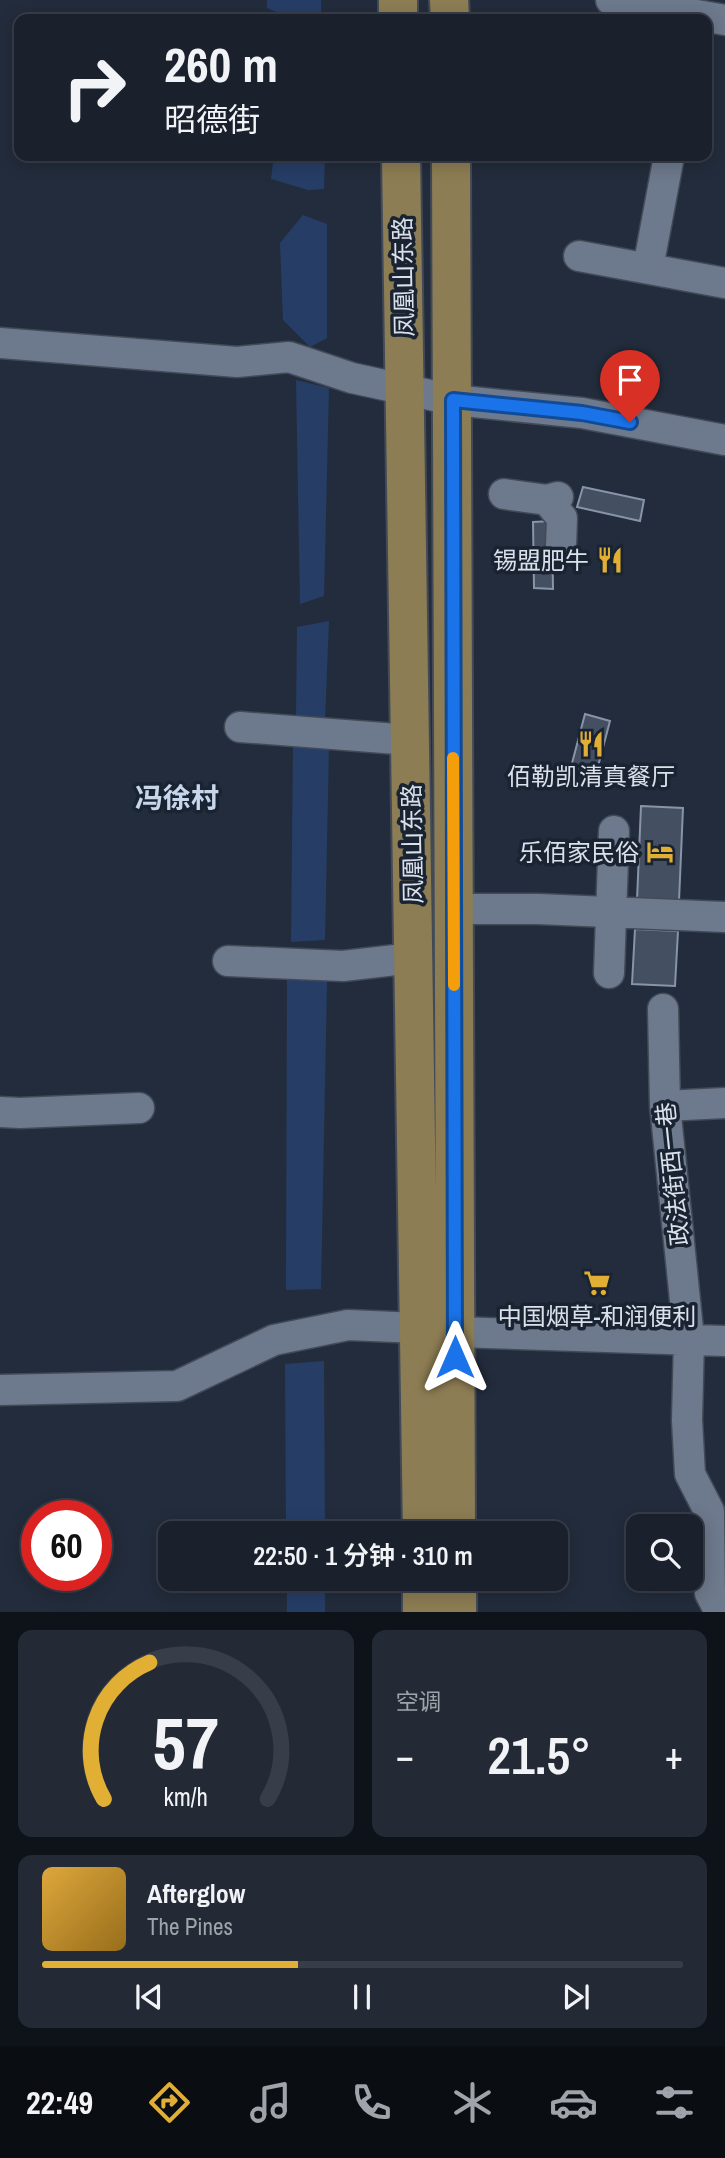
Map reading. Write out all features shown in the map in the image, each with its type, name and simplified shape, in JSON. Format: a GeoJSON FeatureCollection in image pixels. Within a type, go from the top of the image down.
{"type":"FeatureCollection","features":[{"type":"Feature","properties":{"kind":"main road","name":"凤凰山东路"},"geometry":{"type":"LineString","coordinates":[[401,161],[414,958],[437,1330],[455,1521]]}},
{"type":"Feature","properties":{"kind":"main road","name":"凤凰山东路"},"geometry":{"type":"LineString","coordinates":[[423,1521],[437,1330],[454,909],[451,161]]}},
{"type":"Feature","properties":{"kind":"main road"},"geometry":{"type":"LineString","coordinates":[[422,1591],[422,1612]]}},
{"type":"Feature","properties":{"kind":"main road"},"geometry":{"type":"LineString","coordinates":[[457,1591],[457,1612]]}},
{"type":"Feature","properties":{"kind":"street"},"geometry":{"type":"LineString","coordinates":[[611,0],[680,14]]}},
{"type":"Feature","properties":{"kind":"street"},"geometry":{"type":"LineString","coordinates":[[648,268],[668,161]]}},
{"type":"Feature","properties":{"kind":"street"},"geometry":{"type":"LineString","coordinates":[[579,256],[725,282]]}},
{"type":"Feature","properties":{"kind":"street"},"geometry":{"type":"LineString","coordinates":[[0,343],[237,362],[289,357],[352,378],[405,391],[453,400],[582,413],[725,440]]}},
{"type":"Feature","properties":{"kind":"street"},"geometry":{"type":"LineString","coordinates":[[504,494],[552,498],[562,518],[561,546]]}},
{"type":"Feature","properties":{"kind":"street"},"geometry":{"type":"LineString","coordinates":[[240,727],[410,740]]}},
{"type":"Feature","properties":{"kind":"street"},"geometry":{"type":"LineString","coordinates":[[609,973],[614,831]]}},
{"type":"Feature","properties":{"kind":"street"},"geometry":{"type":"LineString","coordinates":[[454,909],[611,911],[725,917]]}},
{"type":"Feature","properties":{"kind":"street"},"geometry":{"type":"LineString","coordinates":[[228,961],[342,966],[414,958]]}},
{"type":"Feature","properties":{"kind":"street","name":"政法街西一巷"},"geometry":{"type":"LineString","coordinates":[[663,1009],[665,1106],[689,1339],[687,1420],[690,1474],[709,1510],[710,1593],[720,1612]]}},
{"type":"Feature","properties":{"kind":"street"},"geometry":{"type":"LineString","coordinates":[[665,1106],[725,1103]]}},
{"type":"Feature","properties":{"kind":"street"},"geometry":{"type":"LineString","coordinates":[[0,1112],[139,1108]]}},
{"type":"Feature","properties":{"kind":"street"},"geometry":{"type":"LineString","coordinates":[[0,1390],[177,1386],[274,1340],[348,1325],[725,1342]]}},
{"type":"Feature","properties":{"kind":"shaded area"},"geometry":{"type":"Polygon","coordinates":[[[267,0],[321,0],[321,14],[281,14],[267,8],[267,0]]]}},
{"type":"Feature","properties":{"kind":"shaded area"},"geometry":{"type":"Polygon","coordinates":[[[273,161],[325,161],[324,189],[308,190],[271,179],[273,161]]]}},
{"type":"Feature","properties":{"kind":"shaded area"},"geometry":{"type":"Polygon","coordinates":[[[303,215],[327,224],[327,338],[310,347],[283,320],[280,243],[303,215]]]}},
{"type":"Feature","properties":{"kind":"shaded area"},"geometry":{"type":"Polygon","coordinates":[[[296,380],[329,388],[324,596],[300,604],[296,380]]]}},
{"type":"Feature","properties":{"kind":"shaded area"},"geometry":{"type":"Polygon","coordinates":[[[329,621],[325,720],[296,718],[297,627],[329,621]]]}},
{"type":"Feature","properties":{"kind":"shaded area"},"geometry":{"type":"Polygon","coordinates":[[[293,745],[329,746],[325,940],[291,942],[293,745]]]}},
{"type":"Feature","properties":{"kind":"shaded area"},"geometry":{"type":"Polygon","coordinates":[[[287,972],[327,981],[321,1289],[286,1290],[287,972]]]}},
{"type":"Feature","properties":{"kind":"shaded area"},"geometry":{"type":"Polygon","coordinates":[[[324,1361],[325,1521],[286,1521],[285,1364],[324,1361]]]}},
{"type":"Feature","properties":{"kind":"shaded area"},"geometry":{"type":"Polygon","coordinates":[[[287,1591],[325,1591],[325,1612],[287,1612],[287,1591]]]}},
{"type":"Feature","properties":{"kind":"building"},"geometry":{"type":"Polygon","coordinates":[[[583,487],[644,500],[640,521],[577,507],[583,487]]]}},
{"type":"Feature","properties":{"kind":"building"},"geometry":{"type":"Polygon","coordinates":[[[552,521],[553,589],[534,588],[533,522],[552,521]]]}},
{"type":"Feature","properties":{"kind":"building","name":"佰勒凯清真餐厅"},"geometry":{"type":"Polygon","coordinates":[[[585,714],[610,721],[596,774],[571,767],[585,714]]]}},
{"type":"Feature","properties":{"kind":"building"},"geometry":{"type":"Polygon","coordinates":[[[641,806],[683,808],[679,901],[637,900],[641,806]]]}},
{"type":"Feature","properties":{"kind":"building"},"geometry":{"type":"Polygon","coordinates":[[[635,929],[678,931],[675,986],[632,984],[635,929]]]}},
{"type":"Feature","properties":{"kind":"slow traffic"},"geometry":{"type":"LineString","coordinates":[[453,758],[454,985]]}},
{"type":"Feature","properties":{"kind":"place","name":"锡盟肥牛"},"geometry":{"type":"Point","coordinates":[610,560]}},
{"type":"Feature","properties":{"kind":"place","name":"佰勒凯清真餐厅"},"geometry":{"type":"Point","coordinates":[591,744]}},
{"type":"Feature","properties":{"kind":"place","name":"乐佰家民俗"},"geometry":{"type":"Point","coordinates":[660,852]}},
{"type":"Feature","properties":{"kind":"place","name":"中国烟草-和润便利"},"geometry":{"type":"Point","coordinates":[597,1283]}},
{"type":"Feature","properties":{"kind":"district","name":"冯徐村"},"geometry":{"type":"Point","coordinates":[177,798]}},
{"type":"Feature","properties":{"kind":"route"},"geometry":{"type":"LineString","coordinates":[[455,1357],[453,400],[582,413],[630,422]]}}]}
